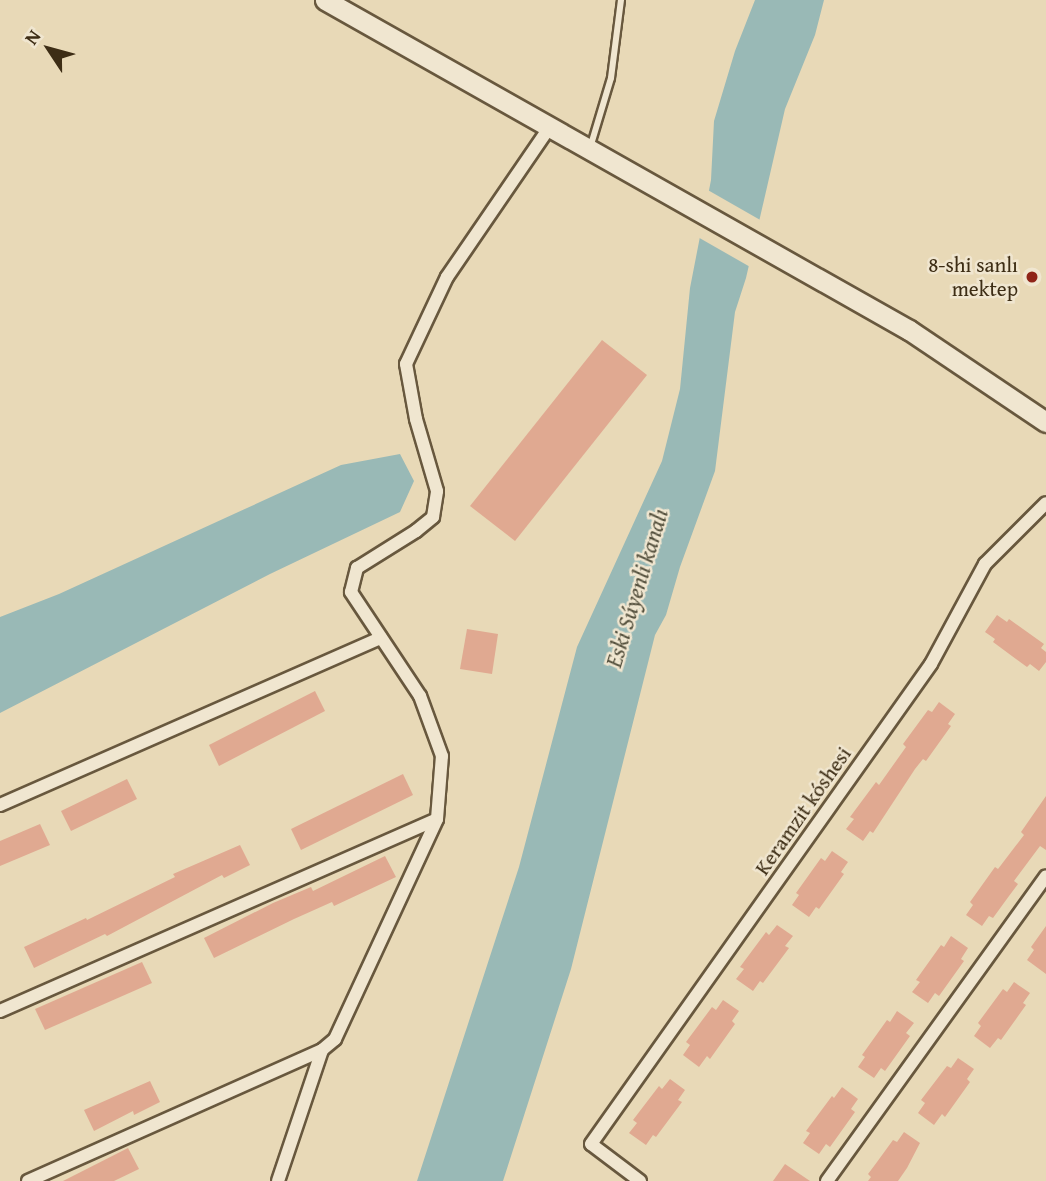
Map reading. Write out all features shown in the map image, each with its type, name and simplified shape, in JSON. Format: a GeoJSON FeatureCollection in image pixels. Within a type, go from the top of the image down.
{"type":"FeatureCollection","features":[{"type":"Feature","properties":{"kind":"street"},"geometry":{"type":"LineString","coordinates":[[325,0],[909,330],[1046,422]]}},
{"type":"Feature","properties":{"kind":"street"},"geometry":{"type":"LineString","coordinates":[[28,1181],[322,1050],[335,1039],[437,819],[442,757],[420,696],[351,592],[357,568],[416,531],[433,517],[437,491],[416,419],[406,364],[447,277],[550,128]]}},
{"type":"Feature","properties":{"kind":"street","name":"Keramzit kóshesi"},"geometry":{"type":"LineString","coordinates":[[640,1181],[591,1144],[931,664],[985,564],[1046,503]]}},
{"type":"Feature","properties":{"kind":"street"},"geometry":{"type":"LineString","coordinates":[[0,805],[381,638]]}},
{"type":"Feature","properties":{"kind":"street"},"geometry":{"type":"LineString","coordinates":[[0,1011],[437,819]]}},
{"type":"Feature","properties":{"kind":"street"},"geometry":{"type":"LineString","coordinates":[[827,1181],[1046,876]]}},
{"type":"Feature","properties":{"kind":"street"},"geometry":{"type":"LineString","coordinates":[[278,1181],[322,1050]]}},
{"type":"Feature","properties":{"kind":"lane"},"geometry":{"type":"LineString","coordinates":[[590,150],[611,78],[621,0]]}},
{"type":"Feature","properties":{"kind":"water","name":"Eski Súyenli kanalı"},"geometry":{"type":"Polygon","coordinates":[[[755,0],[824,0],[815,35],[785,109],[746,278],[735,312],[715,471],[680,567],[666,615],[655,635],[571,969],[503,1181],[417,1181],[519,867],[577,647],[662,461],[680,389],[690,288],[711,180],[714,121],[735,51],[755,0]]]}},
{"type":"Feature","properties":{"kind":"water"},"geometry":{"type":"Polygon","coordinates":[[[400,454],[414,481],[400,512],[270,574],[0,713],[0,617],[59,594],[341,465],[400,454]]]}},
{"type":"Feature","properties":{"kind":"pier"},"geometry":{"type":"Polygon","coordinates":[[[706,189],[762,221],[752,268],[696,236],[706,189]]]}},
{"type":"Feature","properties":{"kind":"building"},"geometry":{"type":"Polygon","coordinates":[[[602,340],[647,375],[515,541],[470,506],[602,340]]]}},
{"type":"Feature","properties":{"kind":"building"},"geometry":{"type":"Polygon","coordinates":[[[997,615],[1007,622],[1009,619],[1044,644],[1041,648],[1046,652],[1046,662],[1039,671],[1030,664],[1027,667],[993,642],[995,639],[985,632],[997,615]]]}},
{"type":"Feature","properties":{"kind":"building"},"geometry":{"type":"Polygon","coordinates":[[[467,629],[498,634],[492,674],[460,669],[467,629]]]}},
{"type":"Feature","properties":{"kind":"building"},"geometry":{"type":"Polygon","coordinates":[[[315,691],[325,711],[219,766],[209,745],[315,691]]]}},
{"type":"Feature","properties":{"kind":"building"},"geometry":{"type":"Polygon","coordinates":[[[939,702],[955,714],[948,724],[951,726],[926,761],[923,759],[915,769],[873,833],[870,831],[863,841],[846,829],[854,819],[850,817],[876,782],[879,785],[906,747],[903,744],[928,710],[932,712],[939,702]]]}},
{"type":"Feature","properties":{"kind":"building"},"geometry":{"type":"Polygon","coordinates":[[[403,774],[413,795],[301,850],[291,829],[403,774]]]}},
{"type":"Feature","properties":{"kind":"building"},"geometry":{"type":"Polygon","coordinates":[[[127,779],[137,799],[71,831],[61,811],[127,779]]]}},
{"type":"Feature","properties":{"kind":"building"},"geometry":{"type":"Polygon","coordinates":[[[1046,796],[1046,850],[1040,846],[1014,881],[1018,884],[993,918],[989,916],[982,926],[966,915],[973,905],[970,902],[995,867],[998,869],[1024,835],[1021,832],[1046,796]]]}},
{"type":"Feature","properties":{"kind":"building"},"geometry":{"type":"Polygon","coordinates":[[[40,824],[50,845],[0,866],[0,841],[40,824]]]}},
{"type":"Feature","properties":{"kind":"building"},"geometry":{"type":"Polygon","coordinates":[[[240,845],[250,865],[224,878],[222,875],[107,936],[105,934],[34,968],[24,947],[86,918],[87,920],[175,877],[173,874],[240,845]]]}},
{"type":"Feature","properties":{"kind":"building"},"geometry":{"type":"Polygon","coordinates":[[[832,851],[848,862],[841,872],[844,874],[819,909],[816,907],[809,917],[792,905],[799,895],[796,893],[821,858],[825,861],[832,851]]]}},
{"type":"Feature","properties":{"kind":"building"},"geometry":{"type":"Polygon","coordinates":[[[385,856],[396,877],[334,906],[332,902],[214,958],[204,938],[273,903],[311,887],[313,891],[385,856]]]}},
{"type":"Feature","properties":{"kind":"building"},"geometry":{"type":"Polygon","coordinates":[[[777,925],[793,936],[785,946],[789,948],[763,983],[760,981],[753,991],[736,979],[744,969],[740,967],[766,932],[769,935],[777,925]]]}},
{"type":"Feature","properties":{"kind":"building"},"geometry":{"type":"Polygon","coordinates":[[[1046,926],[1046,974],[1027,960],[1034,950],[1031,947],[1046,926]]]}},
{"type":"Feature","properties":{"kind":"building"},"geometry":{"type":"Polygon","coordinates":[[[951,936],[968,948],[961,959],[964,961],[939,996],[935,993],[928,1003],[912,992],[920,982],[916,980],[941,945],[944,947],[951,936]]]}},
{"type":"Feature","properties":{"kind":"building"},"geometry":{"type":"Polygon","coordinates":[[[142,962],[152,983],[45,1030],[35,1009],[142,962]]]}},
{"type":"Feature","properties":{"kind":"building"},"geometry":{"type":"Polygon","coordinates":[[[1014,982],[1030,993],[1023,1003],[1026,1005],[1001,1040],[998,1038],[990,1048],[974,1036],[981,1026],[978,1023],[1003,989],[1007,992],[1014,982]]]}},
{"type":"Feature","properties":{"kind":"building"},"geometry":{"type":"Polygon","coordinates":[[[723,1000],[739,1011],[732,1021],[735,1024],[710,1059],[707,1056],[699,1067],[683,1055],[690,1045],[686,1042],[712,1007],[716,1010],[723,1000]]]}},
{"type":"Feature","properties":{"kind":"building"},"geometry":{"type":"Polygon","coordinates":[[[897,1011],[914,1023],[906,1033],[910,1036],[885,1071],[881,1068],[874,1078],[858,1067],[865,1057],[862,1055],[887,1020],[890,1022],[897,1011]]]}},
{"type":"Feature","properties":{"kind":"building"},"geometry":{"type":"Polygon","coordinates":[[[958,1058],[974,1069],[967,1079],[970,1082],[945,1117],[942,1114],[934,1125],[918,1113],[925,1103],[921,1100],[947,1066],[951,1068],[958,1058]]]}},
{"type":"Feature","properties":{"kind":"building"},"geometry":{"type":"Polygon","coordinates":[[[670,1079],[685,1090],[678,1100],[682,1102],[656,1137],[653,1135],[646,1145],[629,1133],[637,1123],[633,1120],[659,1086],[662,1089],[670,1079]]]}},
{"type":"Feature","properties":{"kind":"building"},"geometry":{"type":"Polygon","coordinates":[[[150,1081],[160,1102],[134,1115],[133,1111],[94,1131],[84,1110],[150,1081]]]}},
{"type":"Feature","properties":{"kind":"building"},"geometry":{"type":"Polygon","coordinates":[[[842,1087],[858,1099],[851,1109],[855,1112],[830,1147],[826,1144],[819,1154],[803,1143],[810,1133],[806,1131],[842,1087]]]}},
{"type":"Feature","properties":{"kind":"building"},"geometry":{"type":"Polygon","coordinates":[[[904,1132],[920,1143],[898,1181],[868,1181],[871,1177],[868,1174],[893,1140],[897,1142],[904,1132]]]}},
{"type":"Feature","properties":{"kind":"building"},"geometry":{"type":"Polygon","coordinates":[[[128,1148],[139,1169],[114,1181],[63,1181],[128,1148]]]}},
{"type":"Feature","properties":{"kind":"building"},"geometry":{"type":"Polygon","coordinates":[[[785,1164],[810,1181],[773,1181],[785,1164]]]}},
{"type":"Feature","properties":{"kind":"place","name":"8-shi sanlı mektep"},"geometry":{"type":"Point","coordinates":[1032,277]}}]}
